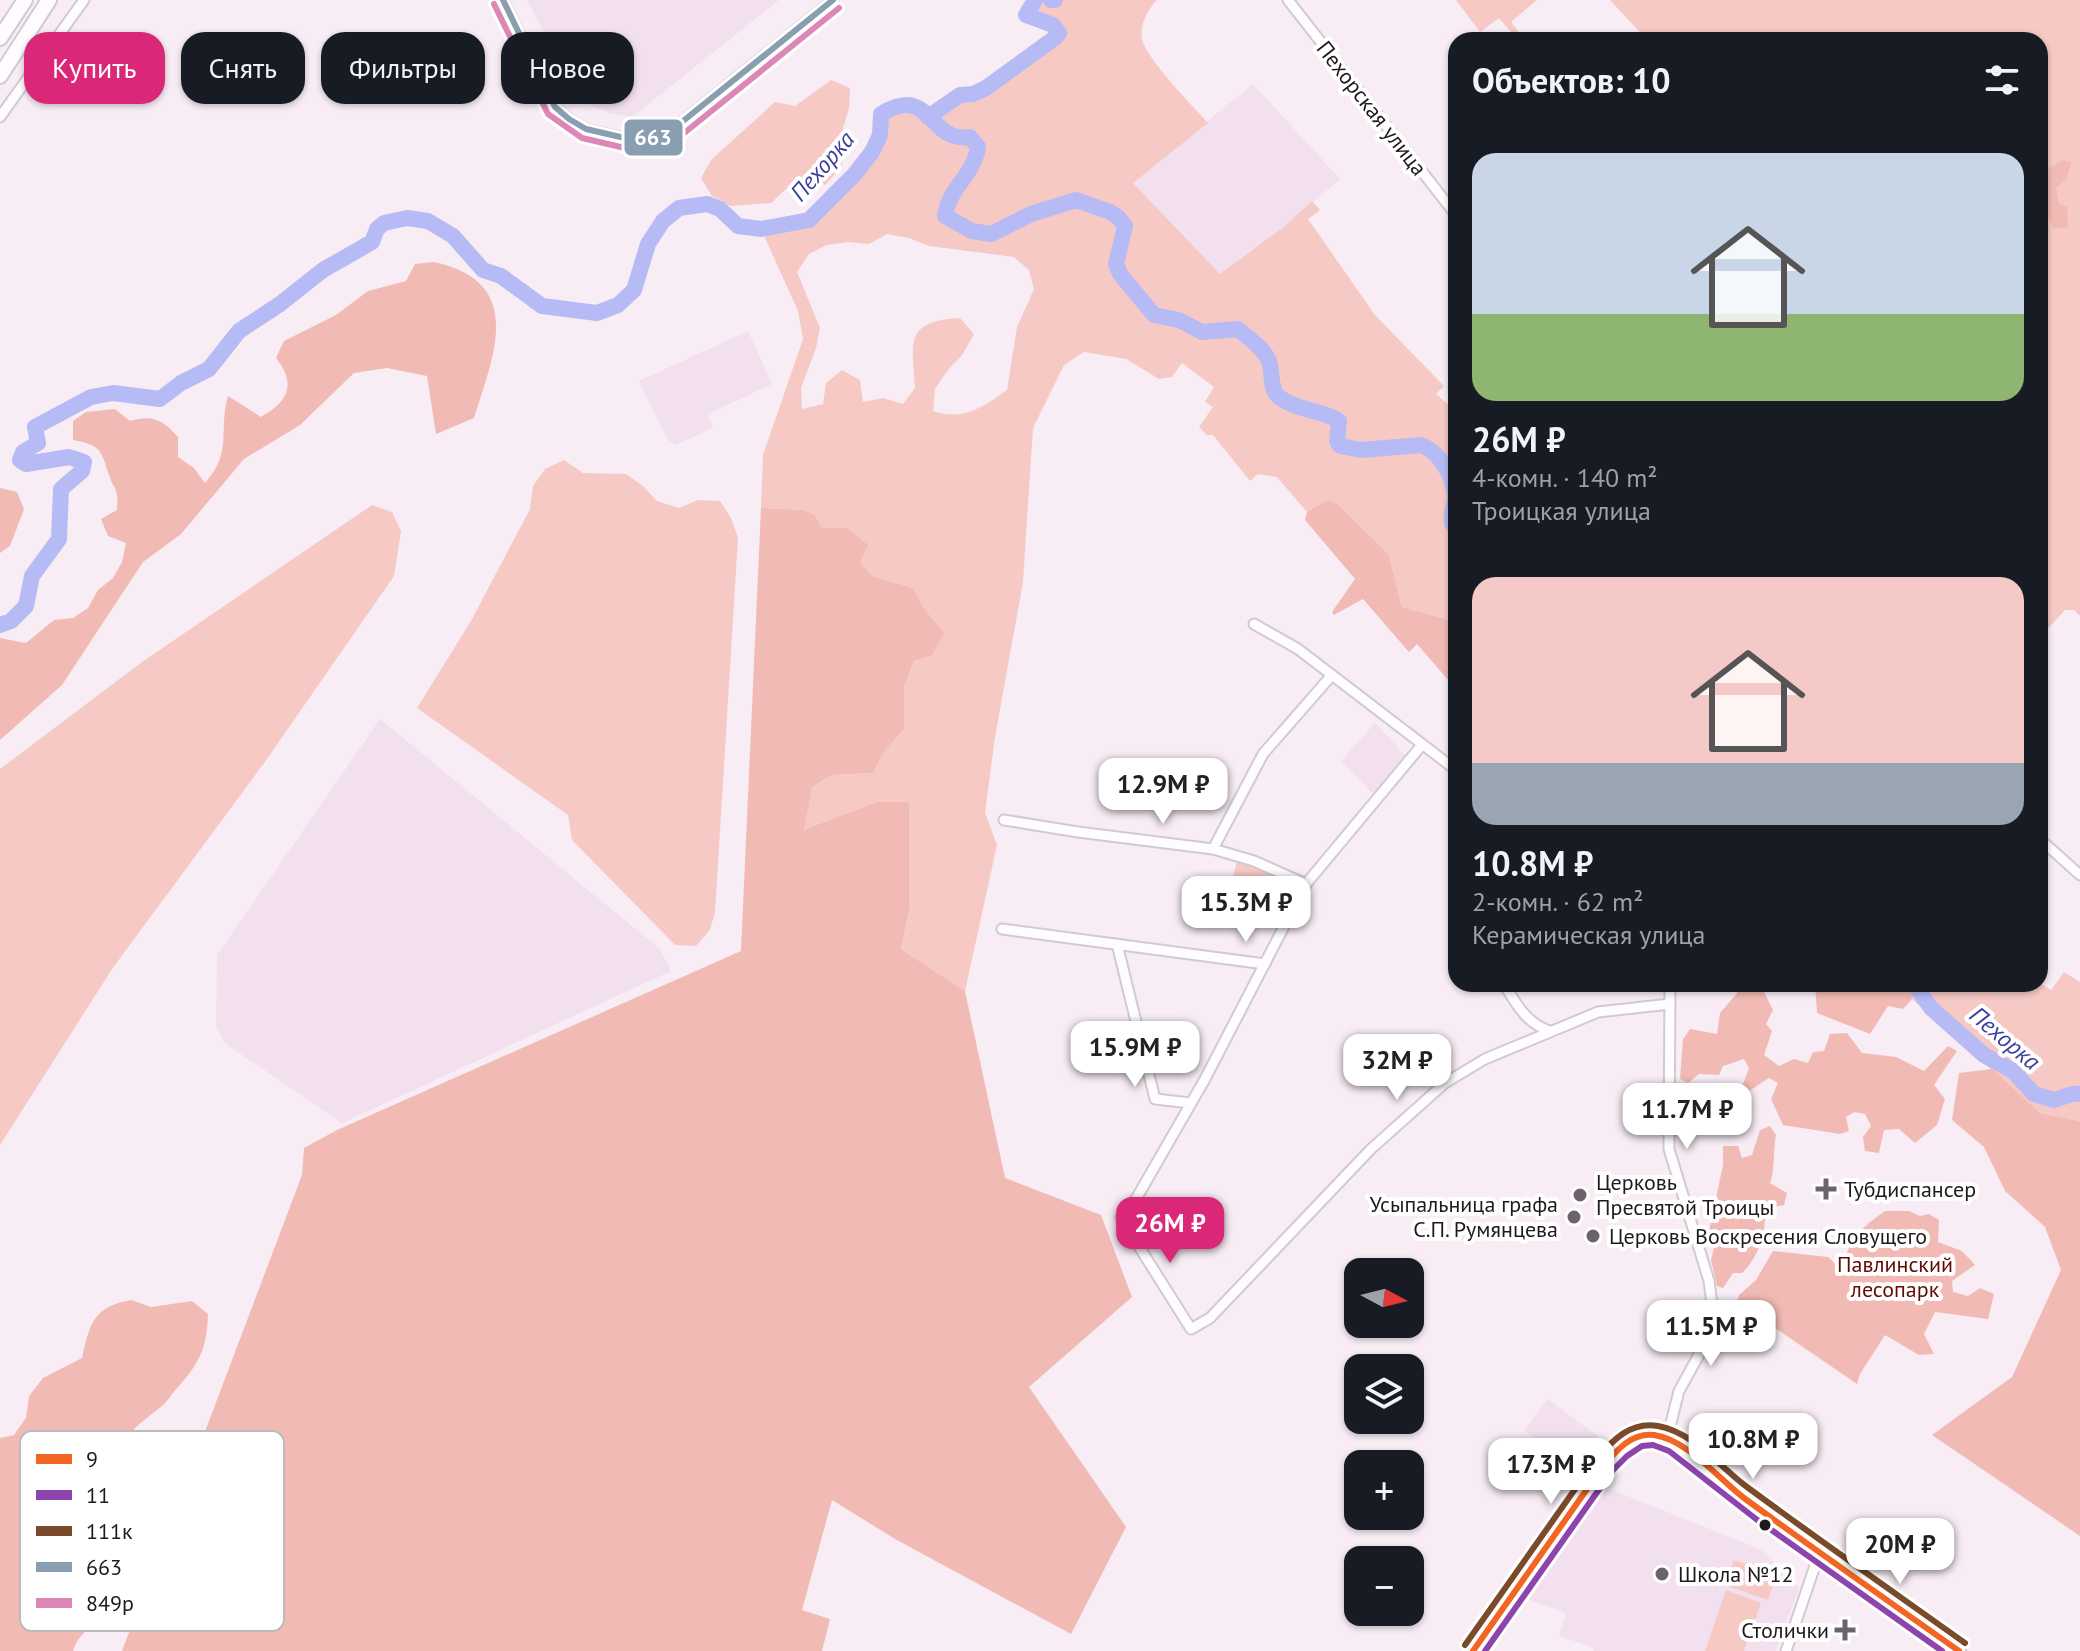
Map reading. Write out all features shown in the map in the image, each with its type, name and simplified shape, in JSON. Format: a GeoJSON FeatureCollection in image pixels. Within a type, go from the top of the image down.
{"type":"FeatureCollection","features":[{"type":"Feature","properties":{"kind":"highway"},"geometry":{"type":"LineString","coordinates":[[0,38],[25,0]]}},
{"type":"Feature","properties":{"kind":"highway"},"geometry":{"type":"LineString","coordinates":[[0,76],[49,0]]}},
{"type":"Feature","properties":{"kind":"main road"},"geometry":{"type":"LineString","coordinates":[[1473,1651],[1604,1465],[1626,1443],[1652,1434],[1667,1439],[1959,1651]]}},
{"type":"Feature","properties":{"kind":"street"},"geometry":{"type":"LineString","coordinates":[[0,117],[84,0]]}},
{"type":"Feature","properties":{"kind":"street"},"geometry":{"type":"LineString","coordinates":[[503,0],[555,107],[586,129],[642,142],[672,130],[833,0]]}},
{"type":"Feature","properties":{"kind":"street","name":"Пехорская улица"},"geometry":{"type":"LineString","coordinates":[[1288,0],[1448,205]]}},
{"type":"Feature","properties":{"kind":"street"},"geometry":{"type":"LineString","coordinates":[[1254,624],[1298,649],[1448,765]]}},
{"type":"Feature","properties":{"kind":"street"},"geometry":{"type":"LineString","coordinates":[[1213,849],[1263,754],[1332,675]]}},
{"type":"Feature","properties":{"kind":"street"},"geometry":{"type":"LineString","coordinates":[[1421,746],[1306,884],[1191,1103],[1136,1199],[1121,1218],[1191,1329],[1210,1318],[1371,1149],[1422,1101],[1466,1069],[1598,1012],[1670,1004]]}},
{"type":"Feature","properties":{"kind":"street"},"geometry":{"type":"LineString","coordinates":[[1004,820],[1122,839],[1213,849],[1254,861],[1306,884]]}},
{"type":"Feature","properties":{"kind":"street"},"geometry":{"type":"LineString","coordinates":[[2048,846],[2080,875]]}},
{"type":"Feature","properties":{"kind":"street"},"geometry":{"type":"LineString","coordinates":[[1002,929],[1265,964]]}},
{"type":"Feature","properties":{"kind":"street"},"geometry":{"type":"LineString","coordinates":[[1117,944],[1155,1099],[1191,1103]]}},
{"type":"Feature","properties":{"kind":"street"},"geometry":{"type":"LineString","coordinates":[[1509,992],[1536,1026],[1551,1031]]}},
{"type":"Feature","properties":{"kind":"street"},"geometry":{"type":"LineString","coordinates":[[1667,1439],[1679,1391],[1701,1351],[1713,1312],[1709,1281],[1669,1149],[1670,992]]}},
{"type":"Feature","properties":{"kind":"street"},"geometry":{"type":"LineString","coordinates":[[1786,1651],[1820,1551]]}},
{"type":"Feature","properties":{"kind":"shaded area"},"geometry":{"type":"Polygon","coordinates":[[[527,0],[779,0],[632,117],[611,114],[590,104],[634,104],[634,32],[544,32],[527,0]]]}},
{"type":"Feature","properties":{"kind":"shaded area"},"geometry":{"type":"Polygon","coordinates":[[[1035,0],[1157,0],[1143,23],[1142,39],[1152,58],[1208,123],[1133,183],[1220,274],[1285,226],[1312,201],[1320,210],[1308,219],[1375,315],[1444,386],[1436,394],[1448,404],[1448,620],[1402,607],[1389,555],[1327,500],[1307,512],[1277,477],[1258,474],[1250,481],[1213,435],[1207,435],[1199,427],[1213,407],[1205,402],[1214,387],[1182,363],[1172,377],[1159,379],[1126,359],[1084,352],[1064,365],[1033,428],[1023,582],[995,737],[985,813],[997,845],[965,991],[901,949],[909,911],[908,802],[877,802],[803,831],[812,787],[832,775],[873,773],[884,752],[904,729],[904,687],[914,661],[943,633],[913,588],[871,576],[822,528],[814,514],[803,510],[761,508],[763,455],[803,339],[798,311],[761,229],[799,225],[816,215],[866,160],[876,139],[881,114],[894,106],[909,103],[929,117],[960,95],[973,94],[986,88],[1056,37],[1059,33],[1053,25],[1026,15],[1035,0]],[[887,234],[869,244],[848,242],[827,245],[809,254],[797,272],[820,328],[801,388],[802,409],[823,404],[826,383],[842,370],[860,380],[863,402],[883,398],[903,404],[915,388],[913,346],[920,329],[942,320],[960,318],[974,334],[963,354],[935,389],[933,411],[954,414],[972,411],[1007,390],[1017,327],[1034,289],[1029,270],[1014,257],[929,246],[887,234]]]}},
{"type":"Feature","properties":{"kind":"shaded area"},"geometry":{"type":"Polygon","coordinates":[[[1456,0],[1537,0],[1511,22],[1519,32],[1511,32],[1499,18],[1480,32],[1456,0]]]}},
{"type":"Feature","properties":{"kind":"shaded area"},"geometry":{"type":"Polygon","coordinates":[[[1610,0],[2080,0],[2080,616],[2074,610],[2065,610],[2048,629],[2048,32],[1640,32],[1610,0]]]}},
{"type":"Feature","properties":{"kind":"shaded area"},"geometry":{"type":"Polygon","coordinates":[[[831,80],[850,88],[849,108],[843,128],[846,150],[840,169],[825,185],[805,179],[786,189],[771,203],[731,206],[712,196],[701,178],[711,160],[775,102],[795,106],[831,80]]]}},
{"type":"Feature","properties":{"kind":"shaded area"},"geometry":{"type":"Polygon","coordinates":[[[1253,84],[1340,179],[1220,275],[1132,182],[1253,84]]]}},
{"type":"Feature","properties":{"kind":"shaded area"},"geometry":{"type":"Polygon","coordinates":[[[748,331],[772,384],[708,414],[713,428],[675,445],[668,440],[639,381],[748,331]]]}},
{"type":"Feature","properties":{"kind":"shaded area"},"geometry":{"type":"Polygon","coordinates":[[[564,460],[583,473],[626,474],[657,501],[679,508],[698,500],[720,501],[731,518],[738,538],[715,912],[710,930],[696,946],[675,945],[572,840],[568,815],[417,708],[471,621],[530,509],[533,486],[545,469],[564,460]]]}},
{"type":"Feature","properties":{"kind":"shaded area"},"geometry":{"type":"Polygon","coordinates":[[[372,505],[392,512],[401,531],[394,576],[267,759],[112,969],[0,1145],[0,769],[142,662],[372,505]]]}},
{"type":"Feature","properties":{"kind":"shaded area"},"geometry":{"type":"Polygon","coordinates":[[[380,719],[660,949],[671,971],[342,1123],[226,1044],[216,1028],[217,955],[380,719]]]}},
{"type":"Feature","properties":{"kind":"shaded area"},"geometry":{"type":"Polygon","coordinates":[[[1375,723],[1406,756],[1373,794],[1341,761],[1375,723]]]}},
{"type":"Feature","properties":{"kind":"shaded area"},"geometry":{"type":"Polygon","coordinates":[[[1237,860],[1293,882],[1296,893],[1288,912],[1227,905],[1237,860]]]}},
{"type":"Feature","properties":{"kind":"shaded area"},"geometry":{"type":"Polygon","coordinates":[[[2064,972],[2080,982],[2080,1121],[2040,1113],[1912,999],[1911,992],[2048,992],[2048,988],[2051,990],[2064,972]]]}},
{"type":"Feature","properties":{"kind":"shaded area"},"geometry":{"type":"Polygon","coordinates":[[[1548,1399],[1600,1438],[1574,1471],[1524,1430],[1548,1399]]]}},
{"type":"Feature","properties":{"kind":"shaded area","name":"Школа №12"},"geometry":{"type":"Polygon","coordinates":[[[1597,1489],[1610,1489],[1760,1549],[1799,1588],[1776,1651],[1594,1651],[1592,1647],[1559,1636],[1566,1613],[1522,1597],[1597,1489]]]}},
{"type":"Feature","properties":{"kind":"shaded area"},"geometry":{"type":"Polygon","coordinates":[[[1734,1560],[1777,1574],[1768,1600],[1725,1585],[1734,1560]]]}},
{"type":"Feature","properties":{"kind":"shaded area"},"geometry":{"type":"Polygon","coordinates":[[[1726,1590],[1761,1603],[1744,1651],[1705,1651],[1726,1590]]]}},
{"type":"Feature","properties":{"kind":"green space"},"geometry":{"type":"Polygon","coordinates":[[[2063,160],[2071,162],[2067,178],[2056,188],[2059,204],[2067,207],[2068,227],[2054,228],[2049,218],[2048,169],[2063,160]]]}},
{"type":"Feature","properties":{"kind":"green space"},"geometry":{"type":"Polygon","coordinates":[[[434,262],[463,272],[482,286],[492,303],[496,324],[494,346],[474,418],[436,434],[427,376],[387,368],[354,373],[300,425],[244,459],[181,534],[143,562],[62,685],[0,740],[0,638],[26,643],[54,620],[73,618],[88,608],[98,590],[113,578],[122,562],[126,543],[108,536],[101,519],[117,510],[117,492],[98,449],[73,440],[73,421],[86,412],[115,409],[130,421],[145,418],[157,420],[178,437],[178,457],[194,468],[205,483],[214,472],[222,451],[228,396],[261,417],[283,399],[288,384],[276,358],[284,341],[336,315],[368,291],[406,281],[415,264],[434,262]]]}},
{"type":"Feature","properties":{"kind":"green space"},"geometry":{"type":"Polygon","coordinates":[[[0,488],[17,492],[24,509],[10,546],[0,553],[0,488]]]}},
{"type":"Feature","properties":{"kind":"green space"},"geometry":{"type":"Polygon","coordinates":[[[1327,500],[1337,504],[1389,555],[1402,607],[1448,620],[1448,680],[1417,644],[1409,652],[1363,599],[1334,615],[1332,612],[1355,579],[1305,520],[1307,512],[1327,500]]]}},
{"type":"Feature","properties":{"kind":"green space"},"geometry":{"type":"Polygon","coordinates":[[[761,508],[803,510],[814,514],[822,528],[847,528],[868,545],[860,562],[872,576],[913,588],[923,607],[944,633],[932,655],[914,661],[904,687],[904,729],[884,752],[873,773],[832,775],[812,787],[804,830],[877,802],[909,802],[909,911],[901,949],[965,991],[1005,1178],[1101,1215],[1132,1297],[1029,1387],[1126,1527],[1071,1634],[895,1539],[832,1500],[802,1610],[830,1619],[822,1651],[122,1651],[130,1631],[284,1631],[284,1431],[205,1431],[302,1175],[304,1148],[337,1130],[741,951],[761,508]]]}},
{"type":"Feature","properties":{"kind":"green space"},"geometry":{"type":"Polygon","coordinates":[[[1738,992],[1764,992],[1773,1010],[1766,1024],[1772,1031],[1764,1055],[1779,1066],[1794,1059],[1808,1063],[1813,1052],[1824,1051],[1830,1034],[1847,1033],[1862,1053],[1896,1057],[1924,1071],[1948,1046],[1957,1051],[1934,1085],[1945,1099],[1937,1125],[1915,1143],[1899,1129],[1884,1130],[1879,1153],[1865,1151],[1863,1137],[1871,1126],[1865,1114],[1854,1112],[1846,1117],[1849,1131],[1840,1134],[1783,1125],[1771,1099],[1778,1083],[1769,1078],[1746,1093],[1744,1105],[1733,1108],[1726,1098],[1734,1085],[1743,1084],[1749,1068],[1744,1059],[1723,1066],[1719,1075],[1699,1074],[1688,1083],[1680,1079],[1683,1039],[1690,1029],[1717,1034],[1720,1013],[1738,992]]]}},
{"type":"Feature","properties":{"kind":"green space"},"geometry":{"type":"Polygon","coordinates":[[[1816,992],[1911,992],[1912,999],[1903,1009],[1888,1006],[1870,1034],[1817,1013],[1816,992]]]}},
{"type":"Feature","properties":{"kind":"green space"},"geometry":{"type":"Polygon","coordinates":[[[1992,1069],[2040,1113],[2080,1121],[2080,1536],[1932,1435],[2012,1377],[2061,1270],[2045,1227],[2005,1191],[1984,1147],[1952,1120],[1959,1073],[1992,1069]]]}},
{"type":"Feature","properties":{"kind":"green space"},"geometry":{"type":"Polygon","coordinates":[[[1770,1126],[1776,1135],[1770,1183],[1787,1193],[1784,1205],[1766,1209],[1763,1236],[1753,1259],[1742,1273],[1733,1273],[1723,1288],[1717,1286],[1711,1260],[1715,1244],[1709,1231],[1723,1165],[1723,1146],[1738,1146],[1742,1158],[1752,1155],[1760,1130],[1770,1126]]]}},
{"type":"Feature","properties":{"kind":"green space","name":"Павлинский лесопарк"},"geometry":{"type":"Polygon","coordinates":[[[1885,1211],[1909,1211],[1920,1216],[1929,1214],[1939,1220],[1938,1242],[1962,1251],[1975,1265],[1952,1281],[1953,1292],[1968,1296],[1980,1288],[1994,1294],[1988,1319],[1935,1312],[1924,1334],[1934,1354],[1919,1355],[1885,1335],[1857,1384],[1737,1302],[1739,1295],[1756,1280],[1773,1251],[1828,1257],[1841,1269],[1857,1236],[1885,1211]]]}},
{"type":"Feature","properties":{"kind":"green space"},"geometry":{"type":"Polygon","coordinates":[[[131,1300],[151,1307],[192,1301],[208,1314],[201,1354],[166,1402],[134,1431],[20,1431],[20,1631],[85,1631],[73,1651],[0,1651],[0,1438],[14,1435],[26,1418],[29,1396],[43,1378],[82,1358],[95,1318],[118,1303],[131,1300]]]}},
{"type":"Feature","properties":{"kind":"waterway"},"geometry":{"type":"LineString","coordinates":[[928,117],[960,95],[973,94],[986,88],[1056,37],[1059,33],[1053,25],[1026,15],[1035,0]]}},
{"type":"Feature","properties":{"kind":"waterway","name":"Пехорка"},"geometry":{"type":"LineString","coordinates":[[0,625],[11,621],[26,606],[32,576],[59,539],[61,489],[82,471],[84,462],[69,457],[26,464],[20,460],[23,452],[38,443],[35,427],[91,397],[113,393],[160,399],[181,383],[209,369],[239,331],[323,270],[372,242],[377,229],[384,223],[407,218],[428,221],[453,236],[483,270],[501,276],[542,306],[597,313],[618,305],[634,290],[648,244],[663,221],[679,208],[707,204],[720,209],[738,226],[761,229],[809,220],[854,175],[872,152],[880,135],[881,114],[898,106],[910,105],[920,109],[945,132],[970,137],[978,147],[972,166],[951,197],[945,216],[972,231],[991,234],[1031,214],[1076,200],[1110,212],[1125,226],[1116,264],[1120,274],[1154,315],[1179,320],[1202,332],[1238,329],[1267,356],[1274,390],[1279,397],[1339,421],[1337,441],[1340,446],[1361,450],[1421,445],[1440,459],[1448,473]]}},
{"type":"Feature","properties":{"kind":"waterway","name":"Пехорка"},"geometry":{"type":"LineString","coordinates":[[1920,992],[1931,1008],[1984,1055],[2013,1071],[2034,1094],[2054,1100],[2080,1094]]}},
{"type":"Feature","properties":{"kind":"transit line","name":"663"},"geometry":{"type":"LineString","coordinates":[[503,0],[555,107],[586,129],[642,142],[672,130],[833,0]]}},
{"type":"Feature","properties":{"kind":"transit line","name":"849р"},"geometry":{"type":"LineString","coordinates":[[494,4],[548,114],[582,138],[642,152],[678,138],[839,8]]}},
{"type":"Feature","properties":{"kind":"transit line","name":"111к"},"geometry":{"type":"LineString","coordinates":[[1465,1645],[1597,1458],[1623,1433],[1648,1425],[1683,1435],[1747,1487],[1965,1643]]}},
{"type":"Feature","properties":{"kind":"transit line","name":"9"},"geometry":{"type":"LineString","coordinates":[[1473,1651],[1604,1465],[1626,1443],[1646,1435],[1666,1438],[1690,1452],[1744,1498],[1959,1651]]}},
{"type":"Feature","properties":{"kind":"transit line","name":"11"},"geometry":{"type":"LineString","coordinates":[[1485,1651],[1612,1471],[1642,1446],[1653,1445],[1669,1451],[1756,1519],[1942,1651]]}},
{"type":"Feature","properties":{"kind":"place","name":"Тубдиспансер"},"geometry":{"type":"Point","coordinates":[1826,1189]}},
{"type":"Feature","properties":{"kind":"place","name":"Церковь Пресвятой Троицы"},"geometry":{"type":"Point","coordinates":[1580,1195]}},
{"type":"Feature","properties":{"kind":"place","name":"Усыпальница графа С.П. Румянцева"},"geometry":{"type":"Point","coordinates":[1574,1217]}},
{"type":"Feature","properties":{"kind":"place","name":"Церковь Воскресения Словущего"},"geometry":{"type":"Point","coordinates":[1593,1236]}},
{"type":"Feature","properties":{"kind":"place","name":"Школа №12"},"geometry":{"type":"Point","coordinates":[1662,1574]}},
{"type":"Feature","properties":{"kind":"place","name":"Столички"},"geometry":{"type":"Point","coordinates":[1845,1630]}}]}
